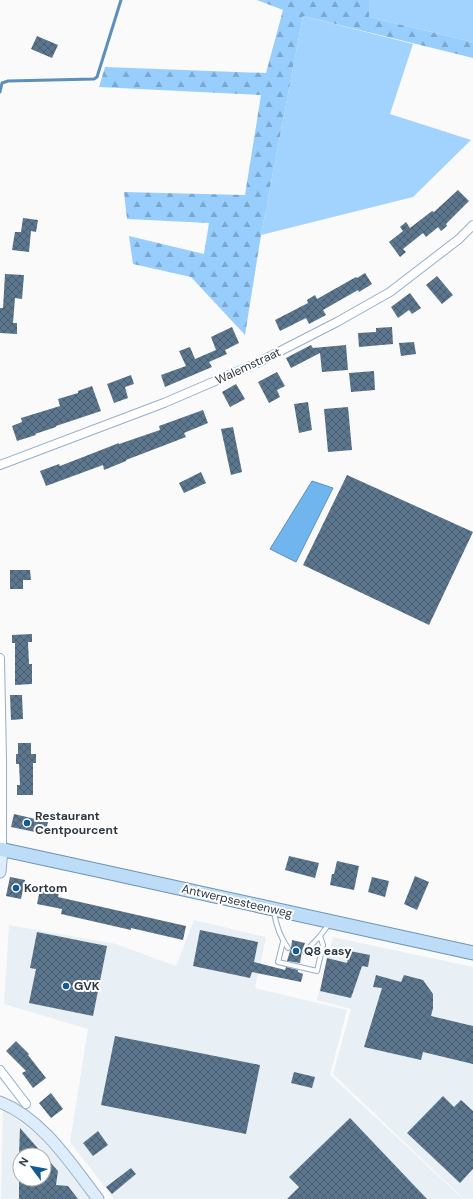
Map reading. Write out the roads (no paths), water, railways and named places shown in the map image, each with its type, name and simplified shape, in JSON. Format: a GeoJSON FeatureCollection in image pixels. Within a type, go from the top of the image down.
{"type":"FeatureCollection","features":[{"type":"Feature","properties":{"kind":"main road","name":"Antwerpsesteenweg"},"geometry":{"type":"LineString","coordinates":[[1,850],[473,954]]}},
{"type":"Feature","properties":{"kind":"street","name":"Walemstraat"},"geometry":{"type":"LineString","coordinates":[[0,465],[164,403],[257,363],[337,322],[390,292],[459,239],[473,225]]}},
{"type":"Feature","properties":{"kind":"street"},"geometry":{"type":"LineString","coordinates":[[0,660],[2,768],[0,872]]}},
{"type":"Feature","properties":{"kind":"street"},"geometry":{"type":"LineString","coordinates":[[0,1070],[26,1104]]}},
{"type":"Feature","properties":{"kind":"street"},"geometry":{"type":"LineString","coordinates":[[0,1102],[14,1108],[48,1134],[98,1199]]}},
{"type":"Feature","properties":{"kind":"lane"},"geometry":{"type":"LineString","coordinates":[[274,909],[276,923],[283,942],[288,948]]}},
{"type":"Feature","properties":{"kind":"lane"},"geometry":{"type":"LineString","coordinates":[[305,952],[320,936],[330,922]]}},
{"type":"Feature","properties":{"kind":"lane"},"geometry":{"type":"LineString","coordinates":[[283,942],[278,962],[317,971],[323,945],[320,936]]}},
{"type":"Feature","properties":{"kind":"waterway"},"geometry":{"type":"LineString","coordinates":[[0,92],[2,83],[8,81],[94,79],[97,77],[121,0]]}},
{"type":"Feature","properties":{"kind":"place","name":"Restaurant Centpourcent"},"geometry":{"type":"Point","coordinates":[27,823]}},
{"type":"Feature","properties":{"kind":"place","name":"Kortom"},"geometry":{"type":"Point","coordinates":[16,888]}},
{"type":"Feature","properties":{"kind":"place","name":"Q8 easy"},"geometry":{"type":"Point","coordinates":[296,951]}},
{"type":"Feature","properties":{"kind":"place","name":"GVK"},"geometry":{"type":"Point","coordinates":[66,986]}}]}
